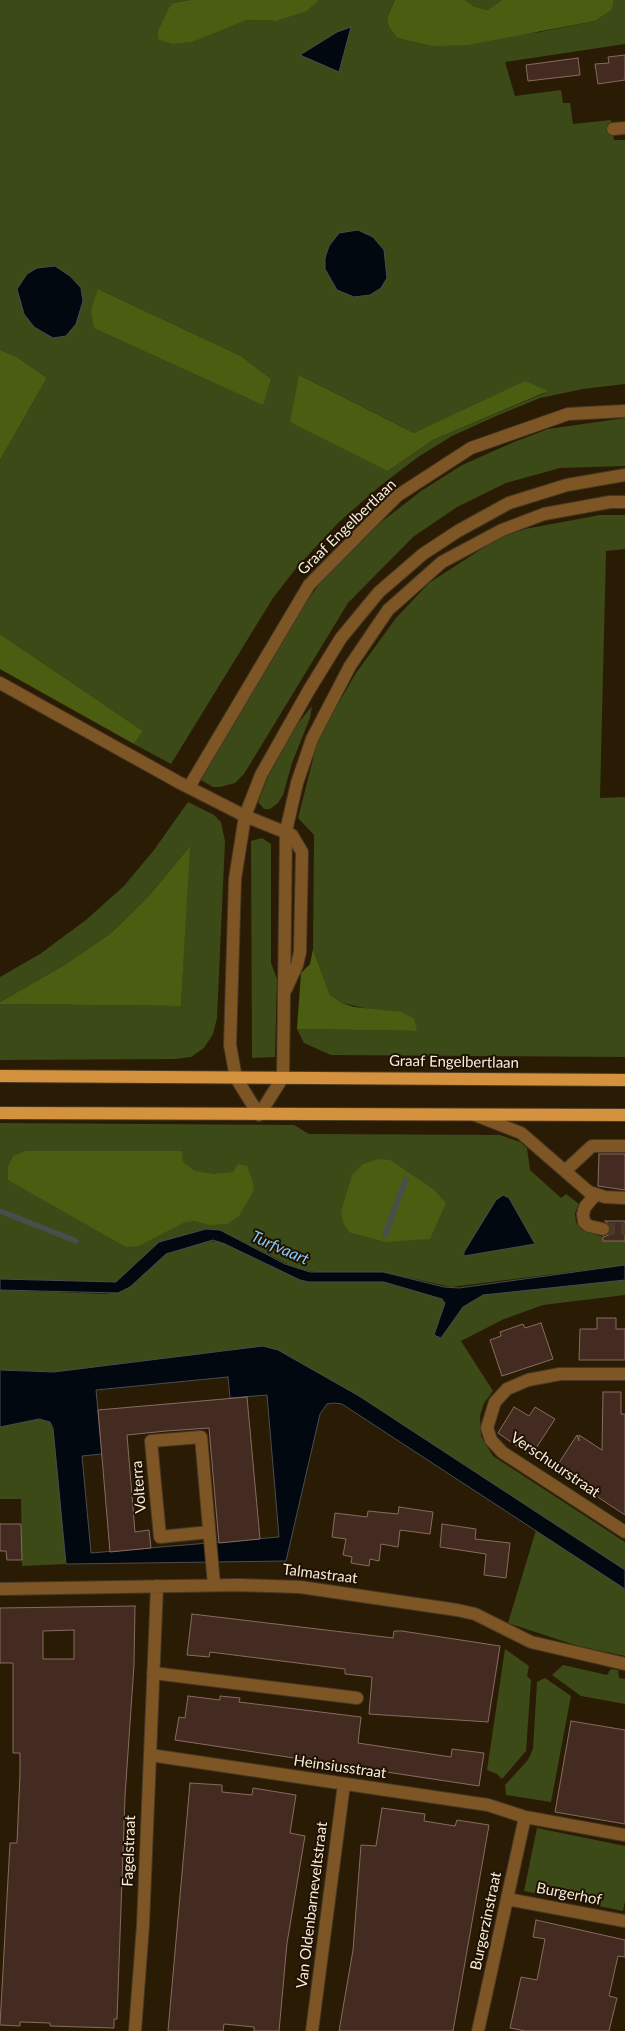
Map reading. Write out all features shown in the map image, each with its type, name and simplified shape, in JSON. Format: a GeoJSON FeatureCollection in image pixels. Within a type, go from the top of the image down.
{"type":"FeatureCollection","features":[{"type":"Feature","properties":{"kind":"main road","name":"Graaf Engelbertlaan"},"geometry":{"type":"LineString","coordinates":[[0,1076],[625,1080]]}},
{"type":"Feature","properties":{"kind":"main road"},"geometry":{"type":"LineString","coordinates":[[0,1113],[625,1116]]}},
{"type":"Feature","properties":{"kind":"street","name":"Graaf Engelbertlaan"},"geometry":{"type":"LineString","coordinates":[[189,787],[309,585],[397,496],[471,448],[568,414],[625,411]]}},
{"type":"Feature","properties":{"kind":"street"},"geometry":{"type":"LineString","coordinates":[[625,475],[568,485],[509,503],[458,531],[423,554],[379,592],[341,638],[309,690],[261,776],[245,816],[235,879],[230,1045],[236,1078],[260,1115],[283,1077],[286,831],[297,783],[312,740],[350,666],[388,610],[442,562],[502,530],[544,514],[610,502],[625,502]]}},
{"type":"Feature","properties":{"kind":"street"},"geometry":{"type":"LineString","coordinates":[[0,683],[245,816],[286,831]]}},
{"type":"Feature","properties":{"kind":"street"},"geometry":{"type":"LineString","coordinates":[[474,1115],[521,1133],[589,1192],[605,1197],[625,1198]]}},
{"type":"Feature","properties":{"kind":"street"},"geometry":{"type":"LineString","coordinates":[[565,1171],[592,1146],[625,1146]]}},
{"type":"Feature","properties":{"kind":"street"},"geometry":{"type":"LineString","coordinates":[[596,1194],[585,1207],[583,1214],[584,1222],[589,1226],[604,1229]]}},
{"type":"Feature","properties":{"kind":"street","name":"Verschuurstraat"},"geometry":{"type":"LineString","coordinates":[[625,1374],[560,1374],[528,1380],[507,1389],[495,1402],[487,1428],[492,1440],[502,1452],[625,1532]]}},
{"type":"Feature","properties":{"kind":"street","name":"Volterra"},"geometry":{"type":"LineString","coordinates":[[210,1538],[160,1537],[151,1441],[201,1436],[210,1538],[214,1585]]}},
{"type":"Feature","properties":{"kind":"street","name":"Talmastraat"},"geometry":{"type":"LineString","coordinates":[[0,1588],[214,1585],[300,1587],[458,1610],[483,1618],[531,1642],[625,1664]]}},
{"type":"Feature","properties":{"kind":"street","name":"Fagelstraat"},"geometry":{"type":"LineString","coordinates":[[135,2031],[157,1586]]}},
{"type":"Feature","properties":{"kind":"street"},"geometry":{"type":"LineString","coordinates":[[153,1673],[357,1698]]}},
{"type":"Feature","properties":{"kind":"street","name":"Heinsiusstraat"},"geometry":{"type":"LineString","coordinates":[[150,1755],[488,1805],[525,1817]]}},
{"type":"Feature","properties":{"kind":"street","name":"Van Oldenbarneveltstraat"},"geometry":{"type":"LineString","coordinates":[[312,2031],[344,1784]]}},
{"type":"Feature","properties":{"kind":"street"},"geometry":{"type":"LineString","coordinates":[[525,1817],[625,1835]]}},
{"type":"Feature","properties":{"kind":"street","name":"Burgerzinstraat"},"geometry":{"type":"LineString","coordinates":[[478,2031],[525,1817]]}},
{"type":"Feature","properties":{"kind":"street","name":"Burgerhof"},"geometry":{"type":"LineString","coordinates":[[507,1899],[625,1922]]}},
{"type":"Feature","properties":{"kind":"green space"},"geometry":{"type":"Polygon","coordinates":[[[0,0],[190,0],[173,3],[246,20],[277,21],[306,11],[319,0],[395,0],[387,18],[389,27],[397,38],[431,46],[540,32],[595,21],[612,10],[614,0],[625,0],[625,44],[505,62],[515,96],[561,90],[563,103],[570,103],[573,124],[611,120],[614,140],[625,140],[625,384],[583,389],[540,398],[496,416],[452,436],[418,457],[380,486],[339,522],[297,567],[273,598],[171,764],[134,744],[143,731],[0,634],[0,460],[47,378],[17,357],[0,350],[0,0]],[[98,289],[271,379],[241,356],[98,289]],[[299,375],[388,471],[433,440],[547,392],[414,433],[299,375]]]}},
{"type":"Feature","properties":{"kind":"green space"},"geometry":{"type":"Polygon","coordinates":[[[190,0],[319,0],[307,11],[277,21],[246,20],[192,42],[172,44],[158,39],[158,31],[173,3],[190,0]]]}},
{"type":"Feature","properties":{"kind":"green space"},"geometry":{"type":"Polygon","coordinates":[[[395,0],[465,0],[473,6],[487,10],[502,0],[614,0],[612,10],[595,21],[468,45],[431,46],[397,38],[389,27],[387,18],[395,0]]]}},
{"type":"Feature","properties":{"kind":"green space"},"geometry":{"type":"Polygon","coordinates":[[[465,0],[502,0],[487,10],[473,6],[465,0]]]}},
{"type":"Feature","properties":{"kind":"green space"},"geometry":{"type":"Polygon","coordinates":[[[98,289],[241,356],[271,379],[263,405],[94,328],[91,310],[98,289]]]}},
{"type":"Feature","properties":{"kind":"green space"},"geometry":{"type":"Polygon","coordinates":[[[0,350],[17,357],[47,378],[0,460],[0,350]]]}},
{"type":"Feature","properties":{"kind":"green space"},"geometry":{"type":"Polygon","coordinates":[[[299,375],[414,433],[525,381],[548,391],[433,440],[388,471],[290,422],[299,375]]]}},
{"type":"Feature","properties":{"kind":"green space"},"geometry":{"type":"Polygon","coordinates":[[[625,418],[625,466],[560,468],[506,483],[457,507],[413,537],[348,603],[244,774],[235,783],[220,787],[213,787],[201,780],[297,615],[322,580],[380,523],[421,491],[462,465],[514,442],[548,429],[625,418]]]}},
{"type":"Feature","properties":{"kind":"green space"},"geometry":{"type":"Polygon","coordinates":[[[600,515],[625,515],[625,549],[606,551],[600,798],[625,797],[625,1057],[331,1055],[304,1043],[297,1029],[416,1031],[373,1010],[342,1003],[330,995],[313,949],[314,835],[298,818],[317,743],[331,716],[356,673],[396,618],[429,583],[497,539],[525,529],[600,515]]]}},
{"type":"Feature","properties":{"kind":"green space"},"geometry":{"type":"Polygon","coordinates":[[[0,634],[143,731],[134,744],[0,669],[0,634]]]}},
{"type":"Feature","properties":{"kind":"green space"},"geometry":{"type":"Polygon","coordinates":[[[312,706],[310,718],[292,763],[283,795],[278,803],[270,809],[264,809],[258,802],[267,779],[295,727],[312,706]]]}},
{"type":"Feature","properties":{"kind":"green space"},"geometry":{"type":"Polygon","coordinates":[[[188,802],[214,815],[221,822],[225,841],[217,1018],[213,1034],[204,1048],[191,1057],[175,1059],[0,1060],[0,1004],[181,1006],[189,847],[148,897],[111,933],[66,964],[0,1002],[0,977],[40,954],[86,920],[124,886],[154,850],[188,802]]]}},
{"type":"Feature","properties":{"kind":"green space"},"geometry":{"type":"Polygon","coordinates":[[[262,838],[271,844],[271,963],[277,979],[275,1057],[252,1058],[251,841],[262,838]]]}},
{"type":"Feature","properties":{"kind":"green space"},"geometry":{"type":"Polygon","coordinates":[[[190,846],[181,1006],[0,1004],[0,1002],[66,964],[111,933],[148,897],[190,846]]]}},
{"type":"Feature","properties":{"kind":"green space"},"geometry":{"type":"Polygon","coordinates":[[[313,949],[330,995],[342,1003],[354,1007],[402,1012],[414,1019],[417,1031],[297,1029],[301,973],[310,964],[313,949]]]}},
{"type":"Feature","properties":{"kind":"green space"},"geometry":{"type":"Polygon","coordinates":[[[0,1123],[294,1125],[309,1134],[500,1135],[520,1142],[527,1148],[530,1170],[561,1198],[566,1194],[579,1204],[575,1213],[576,1222],[580,1228],[603,1237],[603,1241],[625,1241],[625,1265],[451,1287],[383,1272],[323,1273],[297,1269],[220,1230],[206,1229],[159,1242],[116,1282],[0,1279],[0,1123]],[[344,1225],[350,1233],[384,1242],[344,1225]]]}},
{"type":"Feature","properties":{"kind":"green space"},"geometry":{"type":"Polygon","coordinates":[[[26,1151],[182,1151],[183,1162],[195,1171],[214,1174],[233,1172],[238,1164],[247,1166],[254,1190],[239,1216],[227,1224],[210,1225],[194,1221],[185,1222],[139,1246],[126,1247],[8,1180],[8,1167],[13,1156],[26,1151]]]}},
{"type":"Feature","properties":{"kind":"green space"},"geometry":{"type":"Polygon","coordinates":[[[379,1159],[390,1160],[433,1189],[446,1203],[430,1239],[384,1242],[350,1233],[344,1225],[341,1212],[352,1175],[363,1164],[379,1159]]]}},
{"type":"Feature","properties":{"kind":"green space"},"geometry":{"type":"Polygon","coordinates":[[[208,1241],[221,1242],[300,1280],[309,1282],[383,1282],[442,1299],[445,1303],[434,1335],[439,1338],[463,1307],[483,1295],[625,1280],[625,1295],[543,1305],[504,1319],[461,1341],[493,1391],[484,1403],[480,1416],[481,1436],[493,1456],[625,1542],[625,1570],[359,1396],[278,1350],[263,1346],[54,1372],[0,1370],[0,1290],[107,1294],[130,1287],[166,1254],[208,1241]]]}},
{"type":"Feature","properties":{"kind":"green space"},"geometry":{"type":"Polygon","coordinates":[[[39,1419],[50,1422],[54,1434],[66,1564],[22,1566],[21,1499],[0,1499],[0,1427],[39,1419]]]}},
{"type":"Feature","properties":{"kind":"green space"},"geometry":{"type":"Polygon","coordinates":[[[536,1530],[625,1589],[625,1656],[578,1646],[508,1623],[536,1530]]]}},
{"type":"Feature","properties":{"kind":"green space"},"geometry":{"type":"Polygon","coordinates":[[[505,1649],[529,1666],[527,1676],[531,1680],[526,1751],[502,1779],[497,1774],[487,1770],[505,1649]]]}},
{"type":"Feature","properties":{"kind":"green space"},"geometry":{"type":"Polygon","coordinates":[[[563,1665],[607,1675],[611,1669],[618,1670],[619,1678],[625,1679],[625,1704],[581,1696],[552,1675],[563,1665]]]}},
{"type":"Feature","properties":{"kind":"green space"},"geometry":{"type":"Polygon","coordinates":[[[545,1678],[571,1696],[551,1802],[506,1795],[505,1785],[528,1760],[533,1749],[537,1682],[545,1678]]]}},
{"type":"Feature","properties":{"kind":"green space"},"geometry":{"type":"Polygon","coordinates":[[[537,1828],[625,1846],[625,1901],[623,1911],[524,1891],[537,1828]]]}},
{"type":"Feature","properties":{"kind":"shaded area"},"geometry":{"type":"Polygon","coordinates":[[[351,27],[339,72],[300,55],[337,32],[351,27]]]}},
{"type":"Feature","properties":{"kind":"shaded area"},"geometry":{"type":"Polygon","coordinates":[[[358,230],[373,237],[384,250],[387,278],[381,288],[370,295],[354,297],[337,290],[325,269],[325,258],[329,246],[339,233],[358,230]]]}},
{"type":"Feature","properties":{"kind":"shaded area"},"geometry":{"type":"Polygon","coordinates":[[[55,266],[70,276],[81,288],[83,301],[76,324],[66,336],[53,338],[34,327],[24,314],[17,289],[27,274],[37,268],[55,266]]]}},
{"type":"Feature","properties":{"kind":"shaded area"},"geometry":{"type":"Polygon","coordinates":[[[503,1195],[509,1198],[535,1244],[464,1256],[464,1252],[496,1200],[503,1195]]]}},
{"type":"Feature","properties":{"kind":"shaded area"},"geometry":{"type":"Polygon","coordinates":[[[206,1229],[220,1230],[285,1264],[310,1272],[383,1272],[444,1287],[459,1288],[625,1265],[625,1280],[483,1295],[463,1307],[441,1338],[434,1335],[445,1303],[442,1299],[384,1282],[309,1282],[300,1280],[213,1240],[166,1254],[130,1287],[118,1293],[0,1290],[0,1279],[116,1282],[159,1242],[206,1229]]]}},
{"type":"Feature","properties":{"kind":"shaded area"},"geometry":{"type":"Polygon","coordinates":[[[263,1346],[278,1350],[359,1396],[625,1570],[625,1589],[342,1404],[334,1403],[327,1404],[320,1414],[286,1561],[66,1564],[53,1428],[50,1422],[39,1419],[0,1427],[0,1370],[54,1372],[263,1346]],[[228,1377],[96,1390],[102,1454],[82,1456],[91,1553],[279,1537],[267,1395],[230,1398],[228,1377]]]}},
{"type":"Feature","properties":{"kind":"building"},"geometry":{"type":"Polygon","coordinates":[[[625,55],[625,80],[598,84],[595,64],[609,63],[608,57],[625,55]]]}},
{"type":"Feature","properties":{"kind":"building"},"geometry":{"type":"Polygon","coordinates":[[[578,58],[580,75],[528,81],[526,65],[578,58]]]}},
{"type":"Feature","properties":{"kind":"building"},"geometry":{"type":"Polygon","coordinates":[[[599,1154],[625,1154],[625,1190],[598,1186],[599,1154]]]}},
{"type":"Feature","properties":{"kind":"building"},"geometry":{"type":"Polygon","coordinates":[[[605,1221],[625,1221],[625,1241],[603,1241],[603,1237],[609,1235],[611,1230],[611,1226],[605,1221]]]}},
{"type":"Feature","properties":{"kind":"building"},"geometry":{"type":"Polygon","coordinates":[[[597,1318],[616,1318],[616,1329],[625,1329],[625,1360],[579,1360],[580,1329],[597,1329],[597,1318]]]}},
{"type":"Feature","properties":{"kind":"building"},"geometry":{"type":"Polygon","coordinates":[[[541,1323],[553,1359],[502,1376],[490,1340],[501,1336],[500,1332],[523,1324],[525,1328],[541,1323]]]}},
{"type":"Feature","properties":{"kind":"building"},"geometry":{"type":"Polygon","coordinates":[[[603,1392],[621,1392],[621,1414],[625,1414],[625,1515],[555,1469],[577,1435],[579,1441],[579,1435],[602,1450],[603,1392]]]}},
{"type":"Feature","properties":{"kind":"building"},"geometry":{"type":"Polygon","coordinates":[[[247,1397],[260,1539],[219,1543],[209,1428],[166,1431],[127,1435],[135,1532],[149,1530],[151,1548],[110,1552],[98,1410],[247,1397]]]}},
{"type":"Feature","properties":{"kind":"building"},"geometry":{"type":"Polygon","coordinates":[[[514,1407],[529,1416],[535,1407],[555,1419],[531,1456],[498,1433],[514,1407]]]}},
{"type":"Feature","properties":{"kind":"building"},"geometry":{"type":"Polygon","coordinates":[[[399,1507],[433,1512],[430,1534],[400,1530],[398,1547],[381,1544],[379,1561],[370,1559],[369,1566],[351,1563],[352,1557],[343,1555],[346,1539],[332,1537],[335,1513],[367,1517],[368,1511],[398,1514],[399,1507]]]}},
{"type":"Feature","properties":{"kind":"building"},"geometry":{"type":"Polygon","coordinates":[[[0,1524],[21,1524],[22,1560],[7,1560],[6,1551],[0,1551],[0,1524]]]}},
{"type":"Feature","properties":{"kind":"building"},"geometry":{"type":"Polygon","coordinates":[[[442,1524],[476,1529],[475,1539],[510,1543],[506,1578],[484,1575],[486,1554],[440,1547],[442,1524]]]}},
{"type":"Feature","properties":{"kind":"building"},"geometry":{"type":"Polygon","coordinates":[[[135,1606],[134,1665],[125,1796],[117,2019],[114,2019],[114,2028],[50,2026],[50,2023],[20,2022],[20,2026],[0,2025],[10,1843],[17,1843],[20,1753],[13,1753],[13,1663],[0,1663],[0,1608],[135,1606]],[[74,1630],[43,1631],[43,1659],[74,1659],[74,1630]]]}},
{"type":"Feature","properties":{"kind":"building"},"geometry":{"type":"Polygon","coordinates":[[[192,1614],[393,1638],[394,1631],[402,1631],[500,1646],[488,1722],[369,1714],[372,1677],[345,1674],[345,1669],[210,1652],[209,1657],[187,1655],[192,1614]]]}},
{"type":"Feature","properties":{"kind":"building"},"geometry":{"type":"Polygon","coordinates":[[[188,1696],[220,1700],[220,1696],[240,1698],[239,1702],[361,1717],[358,1743],[451,1757],[452,1749],[484,1753],[479,1786],[175,1740],[179,1717],[185,1718],[188,1696]]]}},
{"type":"Feature","properties":{"kind":"building"},"geometry":{"type":"Polygon","coordinates":[[[571,1721],[625,1730],[625,1824],[555,1812],[571,1721]]]}},
{"type":"Feature","properties":{"kind":"building"},"geometry":{"type":"Polygon","coordinates":[[[190,1783],[222,1785],[222,1792],[252,1795],[253,1788],[296,1795],[290,1833],[305,1836],[287,1943],[279,2031],[254,2031],[254,2027],[224,2024],[223,2031],[168,2031],[190,1783]]]}},
{"type":"Feature","properties":{"kind":"building"},"geometry":{"type":"Polygon","coordinates":[[[382,1808],[425,1814],[424,1821],[455,1826],[457,1820],[489,1825],[453,2031],[339,2031],[353,1950],[361,1845],[376,1846],[382,1808]]]}},
{"type":"Feature","properties":{"kind":"building"},"geometry":{"type":"Polygon","coordinates":[[[536,1920],[625,1940],[625,1957],[618,1956],[609,1996],[617,1998],[609,2031],[525,2031],[510,2028],[521,1977],[537,1980],[545,1939],[533,1937],[536,1920]]]}},
{"type":"Feature","properties":{"kind":"waterway"},"geometry":{"type":"LineString","coordinates":[[385,1235],[406,1179]]}},
{"type":"Feature","properties":{"kind":"waterway"},"geometry":{"type":"LineString","coordinates":[[0,1211],[76,1241]]}},
{"type":"Feature","properties":{"kind":"tunnel"},"geometry":{"type":"LineString","coordinates":[[603,1229],[625,1229]]}},
{"type":"Feature","properties":{"kind":"water label","name":"Turfvaart"},"geometry":{"type":"Point","coordinates":[280,1248]}}]}
